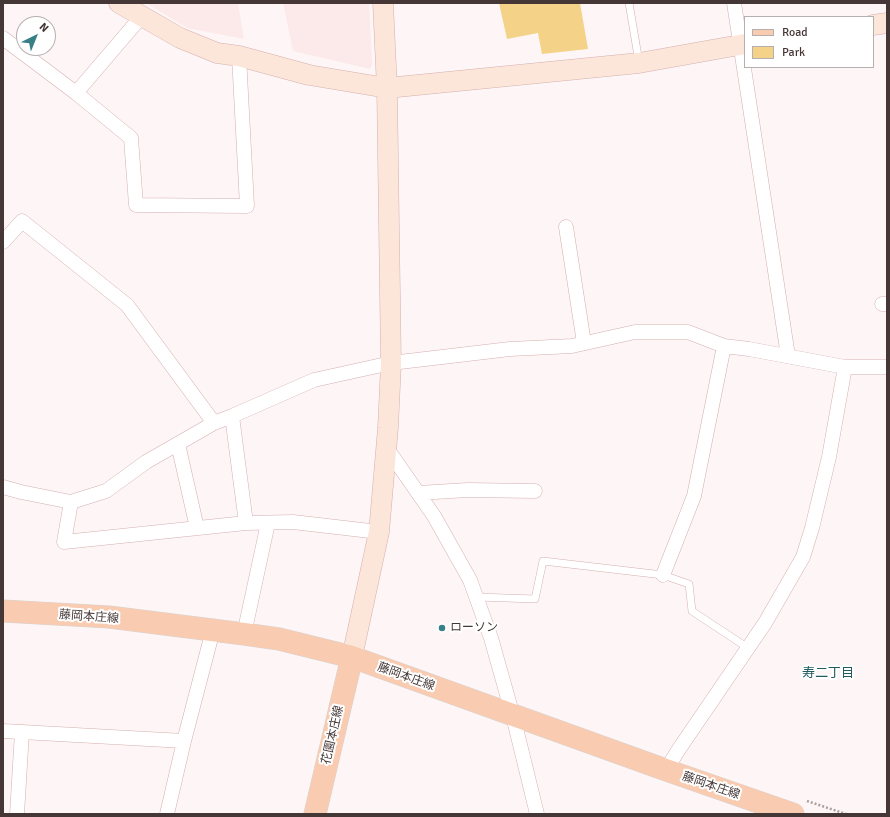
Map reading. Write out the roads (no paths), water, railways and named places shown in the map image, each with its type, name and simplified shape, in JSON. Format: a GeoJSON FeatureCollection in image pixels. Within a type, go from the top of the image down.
{"type":"FeatureCollection","features":[{"type":"Feature","properties":{"kind":"main road","name":"藤岡本庄線"},"geometry":{"type":"LineString","coordinates":[[3,611],[108,617],[244,634],[279,639],[352,657],[513,716],[793,814]]}},
{"type":"Feature","properties":{"kind":"main road","name":"花園本庄線"},"geometry":{"type":"LineString","coordinates":[[315,814],[352,657]]}},
{"type":"Feature","properties":{"kind":"street"},"geometry":{"type":"LineString","coordinates":[[119,3],[180,38],[217,53],[239,56],[309,75],[387,88],[639,63],[743,44],[734,3]]}},
{"type":"Feature","properties":{"kind":"street"},"geometry":{"type":"LineString","coordinates":[[352,657],[379,532],[391,363],[387,88],[383,3]]}},
{"type":"Feature","properties":{"kind":"street"},"geometry":{"type":"LineString","coordinates":[[76,92],[141,17]]}},
{"type":"Feature","properties":{"kind":"street"},"geometry":{"type":"LineString","coordinates":[[874,25],[887,23]]}},
{"type":"Feature","properties":{"kind":"street"},"geometry":{"type":"LineString","coordinates":[[3,38],[76,92],[131,138],[136,205],[247,206],[239,56]]}},
{"type":"Feature","properties":{"kind":"street"},"geometry":{"type":"LineString","coordinates":[[746,68],[788,356]]}},
{"type":"Feature","properties":{"kind":"street"},"geometry":{"type":"LineString","coordinates":[[3,242],[22,221],[127,305],[214,422]]}},
{"type":"Feature","properties":{"kind":"street"},"geometry":{"type":"LineString","coordinates":[[566,227],[584,343]]}},
{"type":"Feature","properties":{"kind":"street"},"geometry":{"type":"LineString","coordinates":[[3,487],[71,502],[106,491],[146,462],[214,422],[232,416],[314,380],[391,363],[510,349],[572,346],[636,332],[688,332],[724,346],[749,349],[845,367],[887,367]]}},
{"type":"Feature","properties":{"kind":"street"},"geometry":{"type":"LineString","coordinates":[[663,575],[694,496],[724,346]]}},
{"type":"Feature","properties":{"kind":"street"},"geometry":{"type":"LineString","coordinates":[[666,770],[765,623],[803,558],[812,528],[829,457],[845,367]]}},
{"type":"Feature","properties":{"kind":"street"},"geometry":{"type":"LineString","coordinates":[[232,416],[246,523]]}},
{"type":"Feature","properties":{"kind":"street"},"geometry":{"type":"LineString","coordinates":[[178,444],[198,528]]}},
{"type":"Feature","properties":{"kind":"street"},"geometry":{"type":"LineString","coordinates":[[386,447],[434,516],[470,580],[491,638],[513,716],[537,814]]}},
{"type":"Feature","properties":{"kind":"street"},"geometry":{"type":"LineString","coordinates":[[418,494],[468,490],[535,490]]}},
{"type":"Feature","properties":{"kind":"street"},"geometry":{"type":"LineString","coordinates":[[71,502],[64,542],[246,523],[293,522],[379,532]]}},
{"type":"Feature","properties":{"kind":"street"},"geometry":{"type":"LineString","coordinates":[[244,634],[268,523]]}},
{"type":"Feature","properties":{"kind":"street"},"geometry":{"type":"LineString","coordinates":[[167,814],[184,741],[213,630]]}},
{"type":"Feature","properties":{"kind":"street"},"geometry":{"type":"LineString","coordinates":[[3,731],[184,741]]}},
{"type":"Feature","properties":{"kind":"street"},"geometry":{"type":"LineString","coordinates":[[17,814],[22,732]]}},
{"type":"Feature","properties":{"kind":"lane"},"geometry":{"type":"LineString","coordinates":[[629,3],[639,63]]}},
{"type":"Feature","properties":{"kind":"lane"},"geometry":{"type":"LineString","coordinates":[[477,598],[535,599],[543,561],[663,575],[689,584],[692,611],[748,648]]}},
{"type":"Feature","properties":{"kind":"place","name":"ローソン"},"geometry":{"type":"Point","coordinates":[442,628]}},
{"type":"Feature","properties":{"kind":"district","name":"寿二丁目"},"geometry":{"type":"Point","coordinates":[828,674]}}]}
